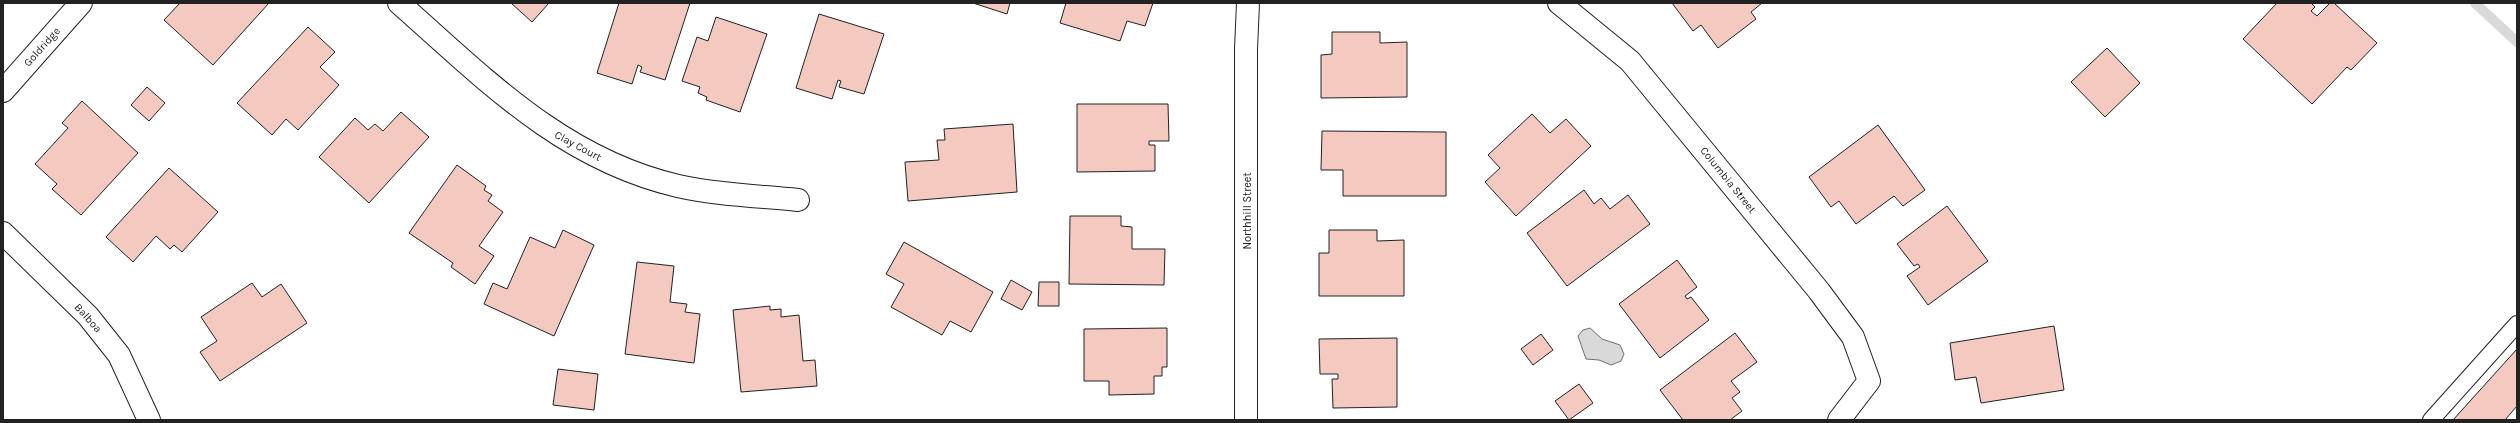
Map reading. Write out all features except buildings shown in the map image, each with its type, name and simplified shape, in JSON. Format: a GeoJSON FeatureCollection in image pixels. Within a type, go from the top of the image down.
{"type":"FeatureCollection","features":[{"type":"Feature","properties":{"kind":"street","name":"Goldridge"},"geometry":{"type":"LineString","coordinates":[[3,90],[81,3]]}},
{"type":"Feature","properties":{"kind":"street","name":"Clay Court"},"geometry":{"type":"LineString","coordinates":[[399,3],[523,112],[547,129],[608,162],[641,176],[679,187],[798,200]]}},
{"type":"Feature","properties":{"kind":"street","name":"Northhill Street"},"geometry":{"type":"LineString","coordinates":[[1246,420],[1246,49],[1248,3]]}},
{"type":"Feature","properties":{"kind":"street","name":"Columbia Street"},"geometry":{"type":"LineString","coordinates":[[1559,3],[1630,61],[1824,297],[1853,337],[1869,381],[1839,420]]}},
{"type":"Feature","properties":{"kind":"street","name":"Balboa"},"geometry":{"type":"LineString","coordinates":[[3,234],[88,316],[114,350],[137,392],[149,420]]}},
{"type":"Feature","properties":{"kind":"lane"},"geometry":{"type":"LineString","coordinates":[[2431,420],[2517,324]]}},
{"type":"Feature","properties":{"kind":"shaded area"},"geometry":{"type":"Polygon","coordinates":[[[1590,328],[1602,339],[1620,345],[1624,354],[1621,361],[1611,365],[1599,360],[1586,359],[1578,336],[1583,330],[1590,328]]]}},
{"type":"Feature","properties":{"kind":"waterway"},"geometry":{"type":"LineString","coordinates":[[2475,3],[2517,42]]}}]}
